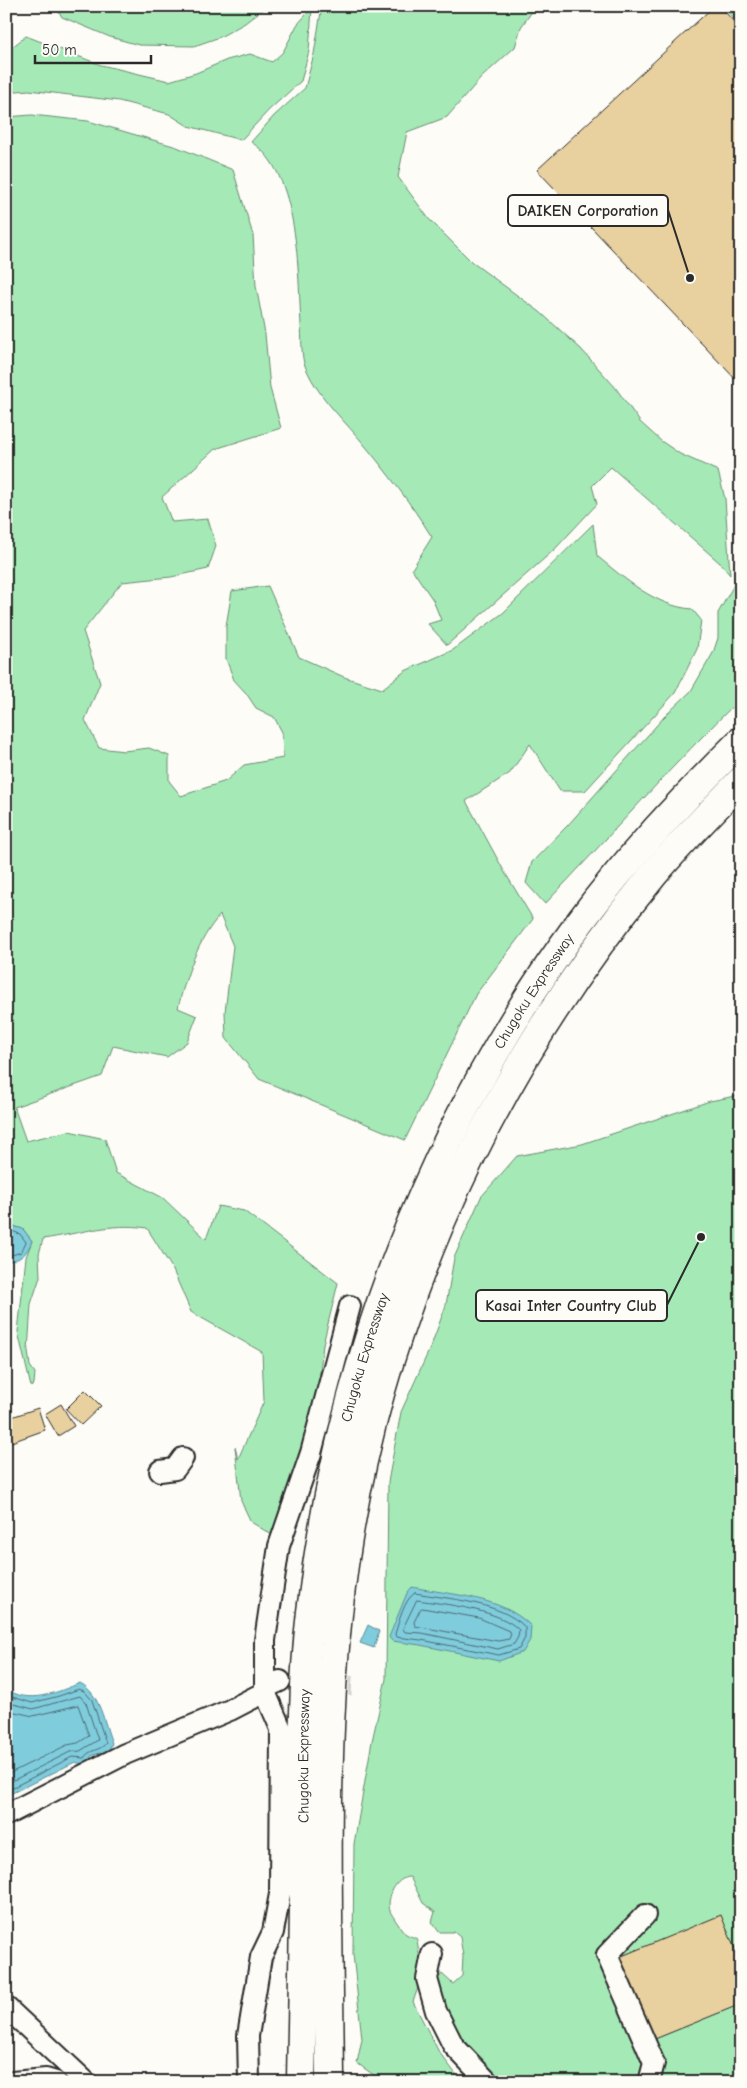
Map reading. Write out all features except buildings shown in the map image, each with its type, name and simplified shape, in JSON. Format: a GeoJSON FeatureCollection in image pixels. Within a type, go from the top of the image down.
{"type":"FeatureCollection","features":[{"type":"Feature","properties":{"kind":"highway","name":"Chugoku Expressway"},"geometry":{"type":"LineString","coordinates":[[301,2082],[304,1882],[302,1765],[304,1694],[310,1614],[321,1533],[338,1451],[360,1368],[385,1290],[415,1210],[450,1136],[492,1056],[535,987],[581,921],[632,857],[685,798],[741,741]]}},
{"type":"Feature","properties":{"kind":"highway","name":"Chugoku Expressway"},"geometry":{"type":"LineString","coordinates":[[330,2082],[328,1773],[331,1692],[338,1613],[349,1527],[366,1448],[388,1367],[411,1296],[440,1222],[474,1150],[513,1075],[555,1006],[603,939],[655,873],[741,782]]}},
{"type":"Feature","properties":{"kind":"street"},"geometry":{"type":"LineString","coordinates":[[249,2082],[248,2036],[261,1957],[273,1932],[280,1894],[281,1729],[265,1640],[279,1546],[311,1454],[350,1306]]}},
{"type":"Feature","properties":{"kind":"street"},"geometry":{"type":"LineString","coordinates":[[160,1471],[175,1469],[183,1458]]}},
{"type":"Feature","properties":{"kind":"street"},"geometry":{"type":"LineString","coordinates":[[6,1815],[124,1754],[230,1710],[272,1687]]}},
{"type":"Feature","properties":{"kind":"street"},"geometry":{"type":"LineString","coordinates":[[645,1915],[607,1955],[654,2063],[649,2082]]}},
{"type":"Feature","properties":{"kind":"street"},"geometry":{"type":"LineString","coordinates":[[432,1954],[427,1979],[436,2011],[453,2045],[488,2082]]}},
{"type":"Feature","properties":{"kind":"street"},"geometry":{"type":"LineString","coordinates":[[6,2007],[86,2082]]}},
{"type":"Feature","properties":{"kind":"street"},"geometry":{"type":"LineString","coordinates":[[6,2074],[12,2082],[46,2079],[56,2082]]}},
{"type":"Feature","properties":{"kind":"green space"},"geometry":{"type":"Polygon","coordinates":[[[55,6],[267,6],[245,23],[220,37],[194,46],[139,45],[110,37],[62,17],[55,6]]]}},
{"type":"Feature","properties":{"kind":"green space"},"geometry":{"type":"Polygon","coordinates":[[[322,6],[536,6],[521,27],[515,47],[481,78],[447,117],[407,132],[398,177],[429,219],[473,263],[540,312],[581,349],[615,387],[640,422],[661,441],[680,454],[718,471],[725,499],[730,575],[720,563],[611,467],[592,486],[597,504],[555,549],[447,645],[428,624],[441,620],[433,600],[412,569],[432,537],[390,477],[322,395],[309,374],[302,354],[297,253],[288,200],[279,176],[267,156],[251,142],[274,116],[305,88],[314,54],[322,6]]]}},
{"type":"Feature","properties":{"kind":"green space"},"geometry":{"type":"Polygon","coordinates":[[[723,6],[741,6],[741,26],[725,9],[723,6]]]}},
{"type":"Feature","properties":{"kind":"green space"},"geometry":{"type":"Polygon","coordinates":[[[312,8],[309,51],[301,81],[269,110],[241,140],[188,126],[169,114],[119,101],[29,90],[6,92],[6,52],[26,36],[101,65],[169,81],[196,73],[227,60],[250,54],[272,62],[283,52],[297,25],[312,8]]]}},
{"type":"Feature","properties":{"kind":"green space"},"geometry":{"type":"Polygon","coordinates":[[[32,115],[88,121],[177,147],[233,170],[253,235],[256,286],[265,334],[270,388],[281,428],[215,449],[162,497],[172,522],[208,519],[216,546],[208,569],[171,577],[122,582],[83,631],[100,683],[85,720],[99,748],[124,751],[149,748],[169,756],[169,781],[181,796],[226,781],[244,765],[283,758],[282,732],[274,717],[256,708],[234,680],[226,659],[226,626],[232,591],[268,586],[299,657],[344,677],[382,689],[405,671],[453,650],[503,613],[593,524],[597,556],[641,590],[665,603],[692,609],[701,620],[697,649],[675,693],[585,791],[560,791],[530,744],[510,773],[466,801],[504,871],[533,919],[476,994],[405,1140],[259,1079],[226,1038],[225,1012],[233,946],[220,915],[205,935],[199,947],[181,996],[178,1008],[197,1016],[187,1042],[167,1057],[113,1046],[102,1076],[14,1107],[26,1141],[69,1131],[105,1139],[116,1173],[163,1198],[206,1239],[218,1206],[244,1211],[338,1283],[323,1344],[316,1409],[287,1497],[272,1535],[251,1522],[241,1501],[235,1447],[238,1459],[264,1401],[262,1352],[191,1312],[172,1268],[147,1228],[120,1226],[43,1239],[39,1254],[40,1277],[31,1304],[28,1351],[30,1366],[35,1373],[34,1384],[31,1387],[18,1332],[26,1257],[32,1241],[23,1229],[6,1224],[6,117],[32,115]]]}},
{"type":"Feature","properties":{"kind":"green space"},"geometry":{"type":"Polygon","coordinates":[[[741,582],[741,698],[545,904],[526,883],[532,862],[568,825],[664,717],[691,691],[713,653],[718,638],[718,613],[735,583],[741,582]]]}},
{"type":"Feature","properties":{"kind":"green space"},"geometry":{"type":"Polygon","coordinates":[[[741,1095],[741,2082],[490,2082],[428,1991],[442,1974],[453,1984],[462,1976],[463,1956],[460,1937],[454,1932],[439,1932],[432,1922],[435,1912],[423,1903],[410,1877],[400,1880],[396,1884],[389,1900],[389,1906],[391,1913],[404,1933],[417,1939],[422,1976],[413,2002],[439,2052],[462,2082],[378,2082],[375,2076],[357,2063],[362,2039],[353,1954],[354,1844],[372,1741],[386,1679],[388,1482],[401,1412],[431,1346],[446,1305],[454,1258],[481,1197],[517,1156],[582,1144],[710,1101],[741,1095]]]}},
{"type":"Feature","properties":{"kind":"water"},"geometry":{"type":"Polygon","coordinates":[[[6,1224],[23,1229],[32,1241],[23,1256],[6,1262],[6,1224]]]}},
{"type":"Feature","properties":{"kind":"water"},"geometry":{"type":"Polygon","coordinates":[[[412,1587],[475,1598],[505,1608],[531,1626],[530,1640],[523,1652],[499,1661],[392,1641],[389,1637],[407,1593],[412,1587]]]}},
{"type":"Feature","properties":{"kind":"water"},"geometry":{"type":"Polygon","coordinates":[[[368,1625],[379,1631],[374,1648],[360,1643],[368,1625]]]}},
{"type":"Feature","properties":{"kind":"water"},"geometry":{"type":"Polygon","coordinates":[[[80,1683],[87,1688],[97,1701],[112,1743],[109,1750],[91,1756],[90,1762],[82,1764],[75,1762],[6,1796],[6,1688],[23,1696],[33,1697],[43,1696],[80,1683]]]}},
{"type":"Feature","properties":{"kind":"tunnel"},"geometry":{"type":"LineString","coordinates":[[319,1684],[352,1686]]}},
{"type":"Feature","properties":{"kind":"place","name":"DAIKEN Corporation"},"geometry":{"type":"Point","coordinates":[690,278]}},
{"type":"Feature","properties":{"kind":"place","name":"Kasai Inter Country Club"},"geometry":{"type":"Point","coordinates":[701,1237]}}]}
